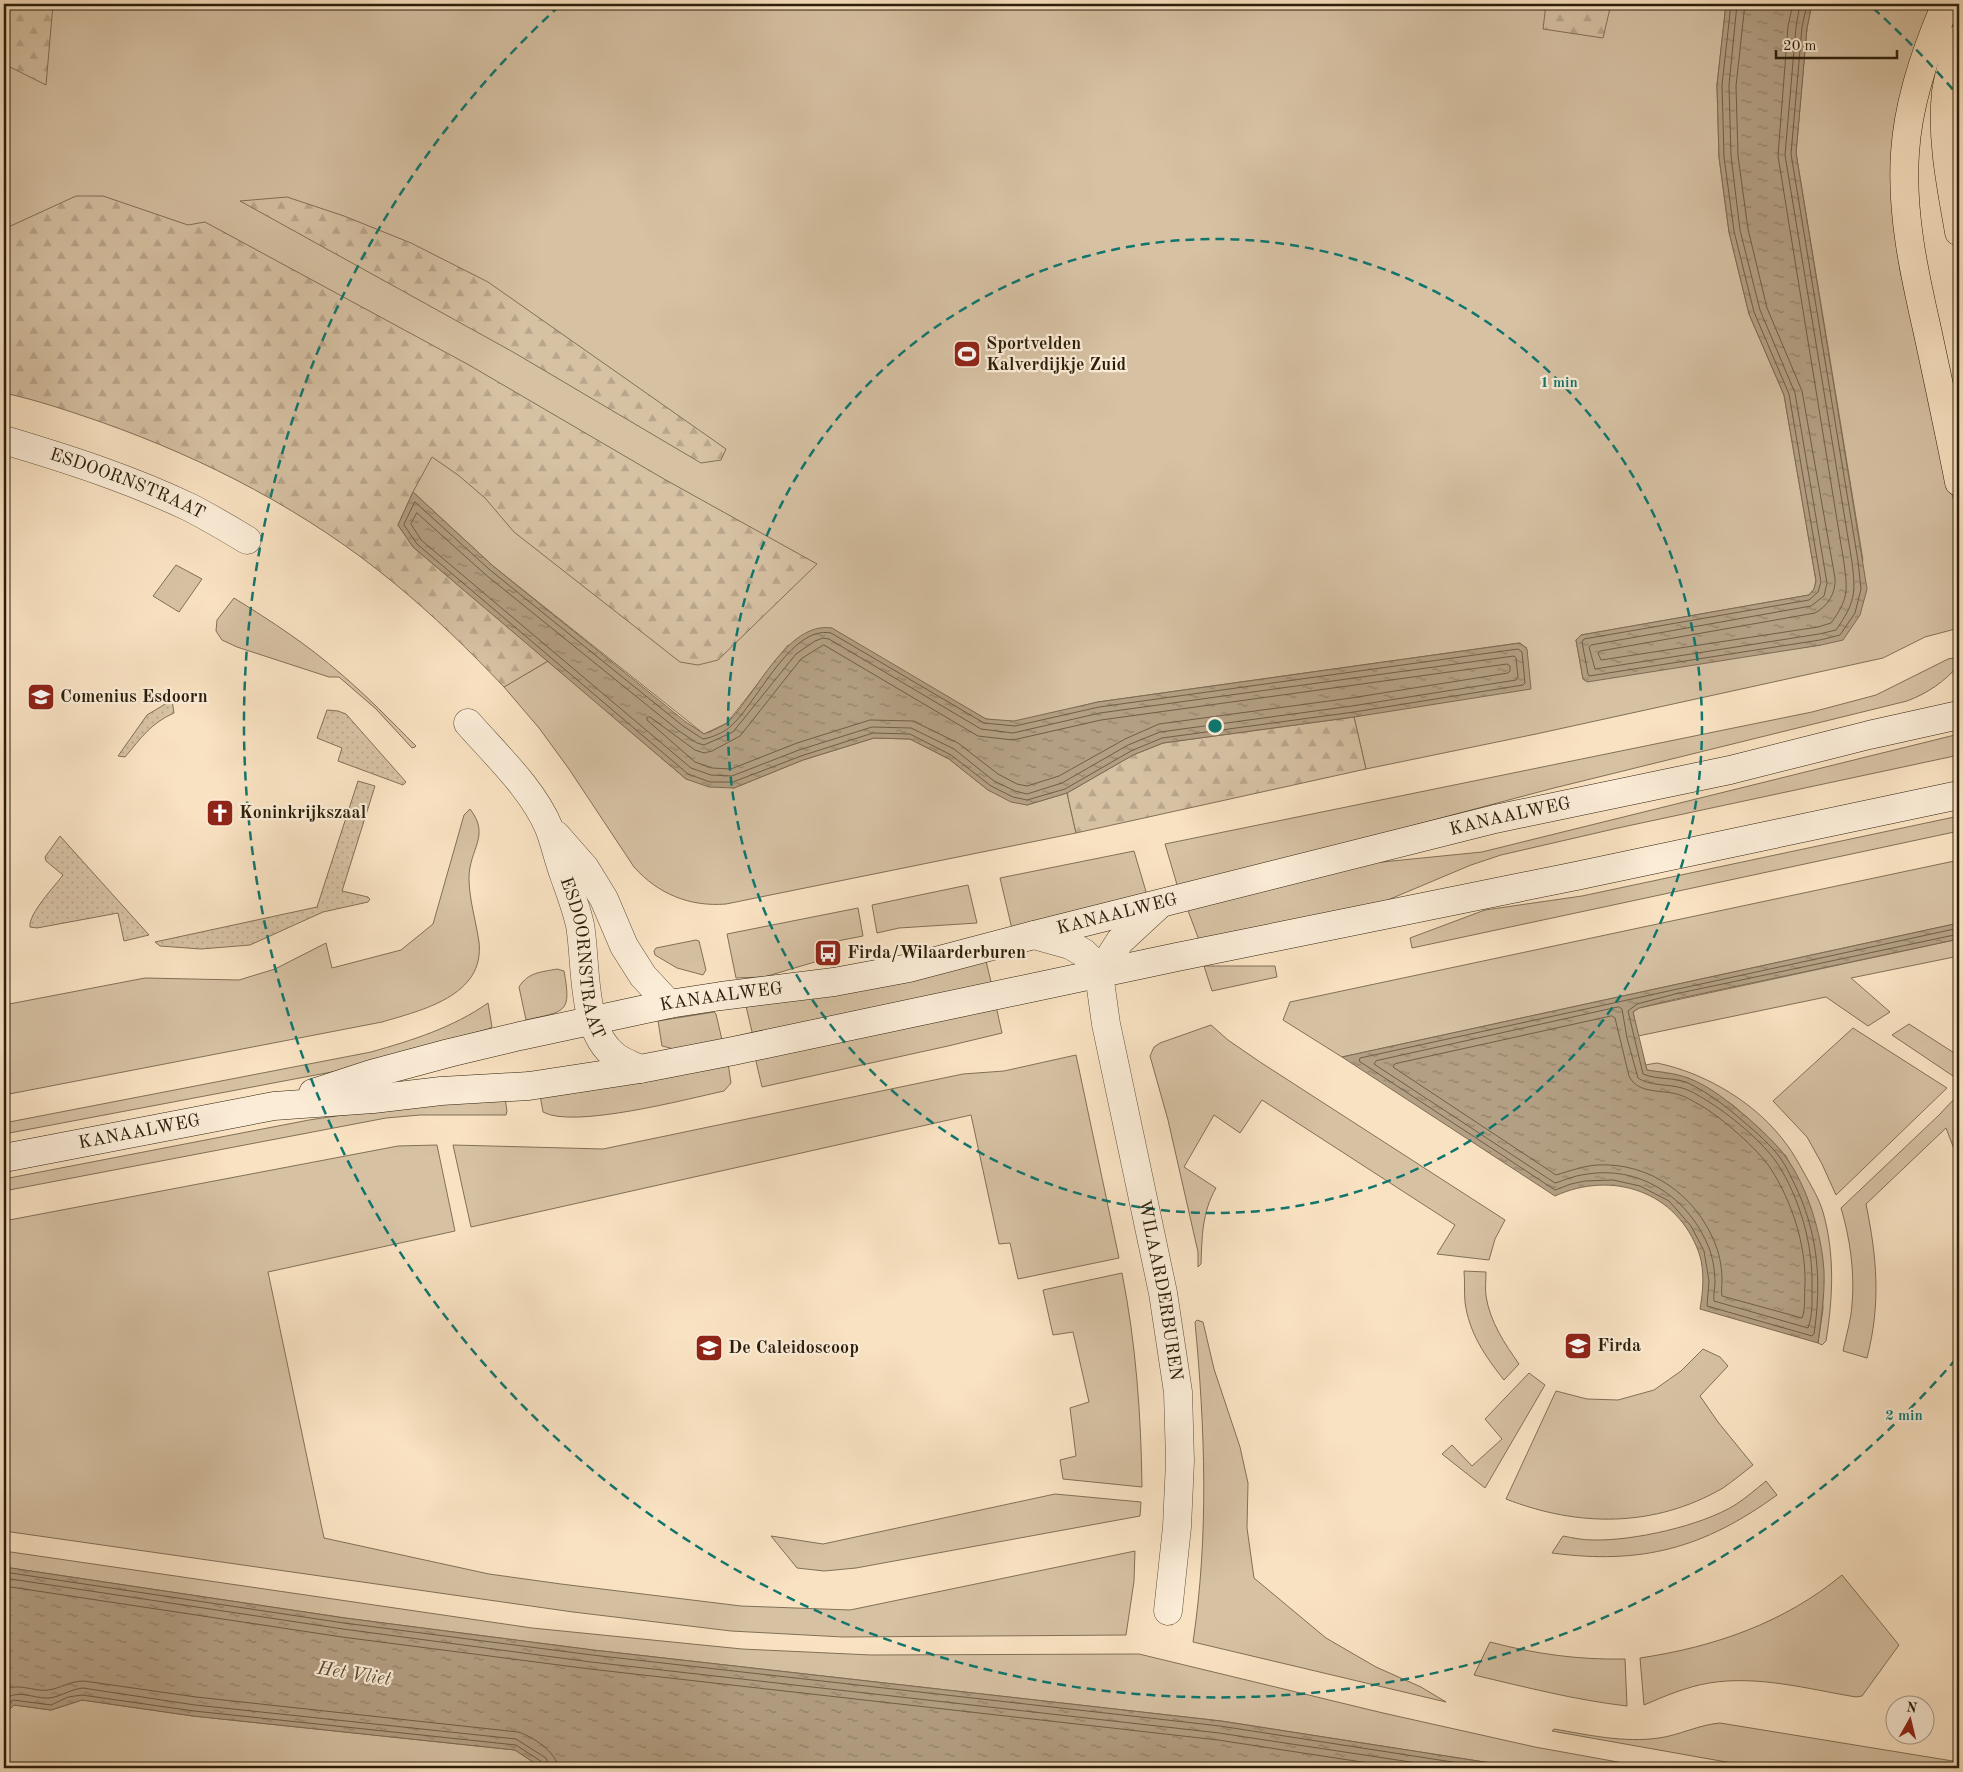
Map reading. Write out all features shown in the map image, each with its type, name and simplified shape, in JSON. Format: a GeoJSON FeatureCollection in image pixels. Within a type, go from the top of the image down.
{"type":"FeatureCollection","features":[{"type":"Feature","properties":{"kind":"main road"},"geometry":{"type":"LineString","coordinates":[[1946,4],[1933,36],[1911,111],[1905,153],[1905,193],[1913,266],[1959,482]]}},
{"type":"Feature","properties":{"kind":"main road"},"geometry":{"type":"LineString","coordinates":[[1959,40],[1946,91],[1945,124],[1946,157],[1959,232]]}},
{"type":"Feature","properties":{"kind":"main road","name":"ESDOORNSTRAAT"},"geometry":{"type":"LineString","coordinates":[[4,440],[71,460],[139,485],[192,509],[248,540]]}},
{"type":"Feature","properties":{"kind":"main road","name":"KANAALWEG"},"geometry":{"type":"LineString","coordinates":[[274,1106],[371,1074],[520,1036],[669,1004],[834,982],[910,968],[1495,819],[1730,770],[1869,735],[1959,715]]}},
{"type":"Feature","properties":{"kind":"main road","name":"ESDOORNSTRAAT"},"geometry":{"type":"LineString","coordinates":[[468,723],[516,778],[538,808],[548,827],[574,898],[580,927],[592,1021],[601,1040],[616,1057],[640,1068]]}},
{"type":"Feature","properties":{"kind":"main road","name":"KANAALWEG"},"geometry":{"type":"LineString","coordinates":[[4,1158],[274,1106],[374,1099],[441,1090],[529,1086],[733,1051],[1959,795]]}},
{"type":"Feature","properties":{"kind":"main road","name":"ESDOORNSTRAAT"},"geometry":{"type":"LineString","coordinates":[[548,827],[586,868],[604,899],[624,946],[633,961],[643,976],[669,1004]]}},
{"type":"Feature","properties":{"kind":"main road"},"geometry":{"type":"LineString","coordinates":[[1099,974],[1120,941],[1160,904]]}},
{"type":"Feature","properties":{"kind":"main road","name":"WILAARDERBUREN"},"geometry":{"type":"LineString","coordinates":[[1034,935],[1070,945],[1084,953],[1096,964],[1106,1024],[1163,1293],[1178,1392],[1180,1460],[1177,1526],[1168,1611]]}},
{"type":"Feature","properties":{"kind":"green space","name":"Sportvelden Kalverdijkje Zuid"},"geometry":{"type":"Polygon","coordinates":[[[4,4],[1726,4],[1717,85],[1719,157],[1729,232],[1749,314],[1784,395],[1816,581],[1814,589],[1809,595],[1581,635],[1576,640],[1583,679],[1821,645],[1863,560],[1796,153],[1807,28],[1812,4],[1933,4],[1892,192],[1900,270],[1959,524],[1959,628],[1925,637],[1883,658],[1366,769],[1354,717],[1366,714],[1527,648],[1519,643],[1098,702],[1014,722],[986,719],[961,705],[788,645],[727,723],[704,734],[493,566],[413,492],[4,290],[4,4]]]}},
{"type":"Feature","properties":{"kind":"green space"},"geometry":{"type":"Polygon","coordinates":[[[4,4],[53,4],[46,85],[4,64],[4,4]]]}},
{"type":"Feature","properties":{"kind":"green space"},"geometry":{"type":"Polygon","coordinates":[[[1546,4],[1611,4],[1603,38],[1543,29],[1546,4]]]}},
{"type":"Feature","properties":{"kind":"green space"},"geometry":{"type":"Polygon","coordinates":[[[76,196],[103,196],[188,225],[205,222],[469,365],[664,479],[817,564],[718,660],[698,665],[680,662],[514,532],[485,498],[458,475],[432,457],[398,525],[413,547],[548,661],[504,687],[450,633],[394,583],[327,533],[291,511],[217,470],[179,453],[101,422],[4,393],[4,229],[76,196]]]}},
{"type":"Feature","properties":{"kind":"green space"},"geometry":{"type":"Polygon","coordinates":[[[287,197],[344,216],[411,243],[488,282],[726,449],[721,460],[701,463],[513,352],[240,201],[287,197]]]}},
{"type":"Feature","properties":{"kind":"green space"},"geometry":{"type":"Polygon","coordinates":[[[176,565],[202,579],[179,612],[153,596],[176,565]]]}},
{"type":"Feature","properties":{"kind":"green space"},"geometry":{"type":"Polygon","coordinates":[[[234,598],[316,653],[351,682],[416,746],[412,748],[376,709],[339,677],[329,677],[237,647],[222,640],[216,631],[217,620],[234,598]]]}},
{"type":"Feature","properties":{"kind":"green space"},"geometry":{"type":"Polygon","coordinates":[[[1959,657],[1959,665],[1948,677],[1929,691],[1907,701],[1550,789],[1178,888],[1165,844],[1812,712],[1876,695],[1948,659],[1959,657]]]}},
{"type":"Feature","properties":{"kind":"green space"},"geometry":{"type":"Polygon","coordinates":[[[548,661],[686,779],[734,788],[803,760],[874,738],[910,739],[949,759],[988,790],[1027,805],[1067,793],[1076,833],[726,904],[687,901],[653,885],[634,867],[569,769],[539,728],[504,687],[548,661]]]}},
{"type":"Feature","properties":{"kind":"green space"},"geometry":{"type":"Polygon","coordinates":[[[172,700],[174,713],[153,726],[141,737],[125,757],[118,756],[147,715],[172,700]]]}},
{"type":"Feature","properties":{"kind":"green space"},"geometry":{"type":"Polygon","coordinates":[[[327,710],[346,714],[406,782],[403,785],[338,761],[342,748],[317,738],[327,710]]]}},
{"type":"Feature","properties":{"kind":"green space"},"geometry":{"type":"Polygon","coordinates":[[[1354,717],[1366,769],[1076,833],[1067,793],[1133,755],[1163,743],[1354,717]]]}},
{"type":"Feature","properties":{"kind":"green space"},"geometry":{"type":"Polygon","coordinates":[[[1959,734],[1959,755],[1501,855],[1471,865],[1383,902],[1199,940],[1187,908],[1362,864],[1482,852],[1959,734]]]}},
{"type":"Feature","properties":{"kind":"green space"},"geometry":{"type":"Polygon","coordinates":[[[358,781],[375,786],[342,891],[368,897],[370,899],[368,902],[323,912],[250,945],[201,949],[160,946],[155,942],[317,907],[358,781]]]}},
{"type":"Feature","properties":{"kind":"green space"},"geometry":{"type":"Polygon","coordinates":[[[470,809],[479,827],[479,835],[469,878],[471,902],[479,942],[478,960],[472,976],[448,998],[432,1006],[382,1022],[4,1095],[4,1005],[145,978],[239,980],[275,969],[326,943],[332,968],[401,950],[433,924],[464,815],[470,809]]]}},
{"type":"Feature","properties":{"kind":"green space"},"geometry":{"type":"Polygon","coordinates":[[[1959,816],[1959,831],[1412,948],[1410,938],[1485,910],[1582,896],[1959,816]]]}},
{"type":"Feature","properties":{"kind":"green space"},"geometry":{"type":"Polygon","coordinates":[[[60,836],[149,935],[124,941],[118,913],[37,928],[30,927],[37,908],[63,875],[46,861],[45,857],[60,836]]]}},
{"type":"Feature","properties":{"kind":"green space"},"geometry":{"type":"Polygon","coordinates":[[[1134,851],[1147,895],[1012,929],[1000,878],[1134,851]]]}},
{"type":"Feature","properties":{"kind":"green space"},"geometry":{"type":"Polygon","coordinates":[[[1959,860],[1959,923],[1342,1057],[1283,1020],[1290,1002],[1959,860]]]}},
{"type":"Feature","properties":{"kind":"green space"},"geometry":{"type":"Polygon","coordinates":[[[968,885],[977,923],[899,928],[877,933],[872,905],[968,885]]]}},
{"type":"Feature","properties":{"kind":"green space"},"geometry":{"type":"Polygon","coordinates":[[[858,908],[863,936],[822,944],[825,959],[764,977],[736,978],[727,934],[858,908]]]}},
{"type":"Feature","properties":{"kind":"green space"},"geometry":{"type":"Polygon","coordinates":[[[1959,939],[1959,956],[1851,978],[1890,1012],[1868,1026],[1826,997],[1638,1036],[1633,1012],[1639,1008],[1959,939]]]}},
{"type":"Feature","properties":{"kind":"green space"},"geometry":{"type":"Polygon","coordinates":[[[699,941],[706,970],[703,975],[677,968],[655,955],[654,951],[656,948],[699,941]]]}},
{"type":"Feature","properties":{"kind":"green space"},"geometry":{"type":"Polygon","coordinates":[[[986,961],[992,986],[753,1036],[746,1006],[986,961]]]}},
{"type":"Feature","properties":{"kind":"green space"},"geometry":{"type":"Polygon","coordinates":[[[1204,966],[1275,966],[1277,977],[1212,991],[1204,966]]]}},
{"type":"Feature","properties":{"kind":"green space"},"geometry":{"type":"Polygon","coordinates":[[[557,969],[564,971],[567,996],[563,1008],[550,1015],[526,1020],[519,987],[531,976],[557,969]]]}},
{"type":"Feature","properties":{"kind":"green space"},"geometry":{"type":"Polygon","coordinates":[[[488,1003],[492,1027],[488,1029],[342,1070],[4,1134],[4,1123],[371,1052],[417,1038],[446,1026],[488,1003]]]}},
{"type":"Feature","properties":{"kind":"green space"},"geometry":{"type":"Polygon","coordinates":[[[996,1006],[1002,1033],[762,1087],[755,1057],[996,1006]]]}},
{"type":"Feature","properties":{"kind":"green space"},"geometry":{"type":"Polygon","coordinates":[[[714,1012],[722,1040],[674,1049],[662,1046],[658,1021],[714,1012]]]}},
{"type":"Feature","properties":{"kind":"green space"},"geometry":{"type":"Polygon","coordinates":[[[1909,1024],[1959,1056],[1959,1080],[1892,1035],[1909,1024]]]}},
{"type":"Feature","properties":{"kind":"green space"},"geometry":{"type":"Polygon","coordinates":[[[1211,1025],[1228,1040],[1260,1062],[1505,1220],[1495,1239],[1489,1260],[1437,1254],[1455,1225],[1262,1100],[1240,1133],[1214,1115],[1184,1167],[1216,1188],[1205,1215],[1201,1264],[1198,1267],[1198,1252],[1168,1120],[1150,1056],[1154,1047],[1160,1043],[1211,1025]]]}},
{"type":"Feature","properties":{"kind":"green space"},"geometry":{"type":"Polygon","coordinates":[[[1853,1028],[1947,1088],[1836,1195],[1807,1137],[1773,1101],[1853,1028]]]}},
{"type":"Feature","properties":{"kind":"green space"},"geometry":{"type":"Polygon","coordinates":[[[1076,1055],[1119,1258],[1018,1279],[1010,1243],[999,1244],[971,1115],[471,1227],[453,1145],[603,1149],[963,1074],[1004,1071],[1076,1055]]]}},
{"type":"Feature","properties":{"kind":"green space"},"geometry":{"type":"Polygon","coordinates":[[[728,1063],[731,1083],[724,1091],[658,1106],[604,1115],[558,1116],[543,1112],[540,1095],[728,1063]]]}},
{"type":"Feature","properties":{"kind":"green space"},"geometry":{"type":"Polygon","coordinates":[[[1657,1063],[1694,1074],[1730,1092],[1761,1116],[1775,1130],[1797,1161],[1821,1207],[1830,1244],[1832,1276],[1830,1309],[1826,1341],[1822,1345],[1818,1343],[1823,1309],[1819,1239],[1807,1198],[1786,1156],[1734,1106],[1712,1091],[1688,1078],[1647,1070],[1645,1065],[1657,1063]]]}},
{"type":"Feature","properties":{"kind":"green space"},"geometry":{"type":"Polygon","coordinates":[[[1957,1096],[1959,1097],[1959,1162],[1946,1128],[1866,1204],[1875,1262],[1876,1300],[1874,1319],[1867,1358],[1843,1351],[1850,1322],[1853,1281],[1849,1243],[1841,1208],[1957,1096]]]}},
{"type":"Feature","properties":{"kind":"green space"},"geometry":{"type":"Polygon","coordinates":[[[505,1098],[506,1115],[420,1115],[386,1118],[4,1191],[4,1179],[309,1120],[418,1104],[505,1098]]]}},
{"type":"Feature","properties":{"kind":"green space"},"geometry":{"type":"Polygon","coordinates":[[[437,1145],[455,1231],[268,1272],[324,1538],[489,1574],[561,1584],[741,1606],[850,1610],[1135,1551],[1134,1581],[1126,1635],[843,1637],[731,1631],[573,1612],[4,1531],[4,1221],[398,1146],[437,1145]]]}},
{"type":"Feature","properties":{"kind":"green space"},"geometry":{"type":"Polygon","coordinates":[[[1464,1271],[1486,1272],[1486,1296],[1491,1315],[1503,1341],[1519,1364],[1504,1380],[1484,1353],[1470,1324],[1465,1302],[1464,1271]]]}},
{"type":"Feature","properties":{"kind":"green space"},"geometry":{"type":"Polygon","coordinates":[[[1122,1273],[1137,1379],[1142,1487],[1063,1479],[1060,1460],[1076,1456],[1070,1408],[1089,1402],[1073,1332],[1053,1335],[1043,1290],[1122,1273]]]}},
{"type":"Feature","properties":{"kind":"green space"},"geometry":{"type":"Polygon","coordinates":[[[1197,1320],[1203,1322],[1214,1369],[1240,1447],[1248,1483],[1247,1528],[1254,1578],[1326,1638],[1376,1667],[1421,1687],[1446,1702],[1193,1642],[1201,1562],[1204,1482],[1195,1322],[1197,1320]]]}},
{"type":"Feature","properties":{"kind":"green space"},"geometry":{"type":"Polygon","coordinates":[[[1703,1349],[1720,1357],[1728,1366],[1700,1396],[1718,1422],[1753,1465],[1734,1480],[1723,1488],[1697,1501],[1670,1511],[1616,1519],[1561,1515],[1506,1499],[1556,1391],[1587,1399],[1618,1400],[1654,1390],[1681,1371],[1703,1349]]]}},
{"type":"Feature","properties":{"kind":"green space"},"geometry":{"type":"Polygon","coordinates":[[[1529,1373],[1545,1385],[1485,1488],[1442,1454],[1452,1445],[1472,1466],[1502,1439],[1485,1419],[1529,1373]]]}},
{"type":"Feature","properties":{"kind":"green space"},"geometry":{"type":"Polygon","coordinates":[[[1766,1481],[1777,1495],[1724,1528],[1697,1540],[1643,1554],[1585,1556],[1552,1553],[1563,1536],[1589,1540],[1609,1540],[1647,1535],[1686,1526],[1721,1513],[1735,1505],[1766,1481]]]}},
{"type":"Feature","properties":{"kind":"green space"},"geometry":{"type":"Polygon","coordinates":[[[1055,1494],[1141,1502],[1140,1516],[856,1568],[824,1571],[797,1568],[771,1536],[823,1544],[1055,1494]]]}},
{"type":"Feature","properties":{"kind":"green space"},"geometry":{"type":"Polygon","coordinates":[[[4,1551],[532,1628],[742,1649],[871,1655],[1139,1654],[1383,1713],[1535,1747],[1651,1768],[1523,1768],[1221,1721],[593,1650],[345,1618],[4,1567],[4,1551]]]}},
{"type":"Feature","properties":{"kind":"green space"},"geometry":{"type":"Polygon","coordinates":[[[1842,1575],[1899,1645],[1862,1696],[1856,1697],[1764,1682],[1727,1681],[1692,1687],[1644,1705],[1640,1658],[1695,1647],[1747,1630],[1796,1607],[1842,1575]]]}},
{"type":"Feature","properties":{"kind":"green space"},"geometry":{"type":"Polygon","coordinates":[[[1490,1642],[1557,1655],[1625,1659],[1627,1706],[1569,1697],[1474,1675],[1490,1642]]]}},
{"type":"Feature","properties":{"kind":"green space"},"geometry":{"type":"Polygon","coordinates":[[[82,1700],[193,1716],[515,1750],[542,1768],[4,1768],[4,1715],[14,1705],[51,1710],[82,1700]]]}},
{"type":"Feature","properties":{"kind":"green space"},"geometry":{"type":"Polygon","coordinates":[[[1720,1723],[1959,1762],[1959,1768],[1760,1768],[1552,1731],[1554,1729],[1607,1738],[1633,1740],[1667,1737],[1720,1723]]]}},
{"type":"Feature","properties":{"kind":"water"},"geometry":{"type":"Polygon","coordinates":[[[1726,4],[1812,4],[1807,28],[1796,153],[1867,589],[1860,615],[1843,640],[1587,682],[1583,679],[1576,640],[1581,635],[1809,595],[1814,589],[1816,581],[1784,395],[1749,314],[1729,232],[1719,157],[1717,85],[1726,4]]]}},
{"type":"Feature","properties":{"kind":"water"},"geometry":{"type":"Polygon","coordinates":[[[413,492],[493,566],[686,722],[704,734],[728,722],[774,662],[801,636],[816,629],[832,628],[986,719],[1014,721],[1098,702],[1520,643],[1527,649],[1531,689],[1354,717],[1163,743],[1133,755],[1067,793],[1027,805],[1011,802],[988,790],[949,759],[910,739],[874,738],[803,760],[734,788],[709,787],[686,779],[413,547],[398,525],[413,492]]]}},
{"type":"Feature","properties":{"kind":"water"},"geometry":{"type":"Polygon","coordinates":[[[1959,923],[1959,939],[1676,999],[1639,1008],[1633,1012],[1647,1070],[1683,1076],[1712,1090],[1763,1132],[1781,1151],[1793,1168],[1812,1211],[1823,1257],[1824,1289],[1818,1343],[1700,1309],[1703,1281],[1699,1253],[1689,1232],[1675,1214],[1659,1201],[1640,1192],[1620,1186],[1598,1185],[1577,1188],[1555,1196],[1342,1057],[1959,923]]]}},
{"type":"Feature","properties":{"kind":"water","name":"Het Vliet"},"geometry":{"type":"Polygon","coordinates":[[[4,1567],[345,1618],[593,1650],[1221,1721],[1523,1768],[542,1768],[515,1750],[193,1716],[82,1700],[51,1710],[14,1705],[4,1715],[4,1567]]]}},
{"type":"Feature","properties":{"kind":"place","name":"Sportvelden Kalverdijkje Zuid"},"geometry":{"type":"Point","coordinates":[967,354]}},
{"type":"Feature","properties":{"kind":"place","name":"Comenius Esdoorn"},"geometry":{"type":"Point","coordinates":[41,697]}},
{"type":"Feature","properties":{"kind":"place","name":"Koninkrijkszaal"},"geometry":{"type":"Point","coordinates":[220,813]}},
{"type":"Feature","properties":{"kind":"place","name":"Firda/Wilaarderburen"},"geometry":{"type":"Point","coordinates":[828,953]}},
{"type":"Feature","properties":{"kind":"place","name":"Firda"},"geometry":{"type":"Point","coordinates":[1578,1346]}},
{"type":"Feature","properties":{"kind":"place","name":"De Caleidoscoop"},"geometry":{"type":"Point","coordinates":[709,1348]}}]}
